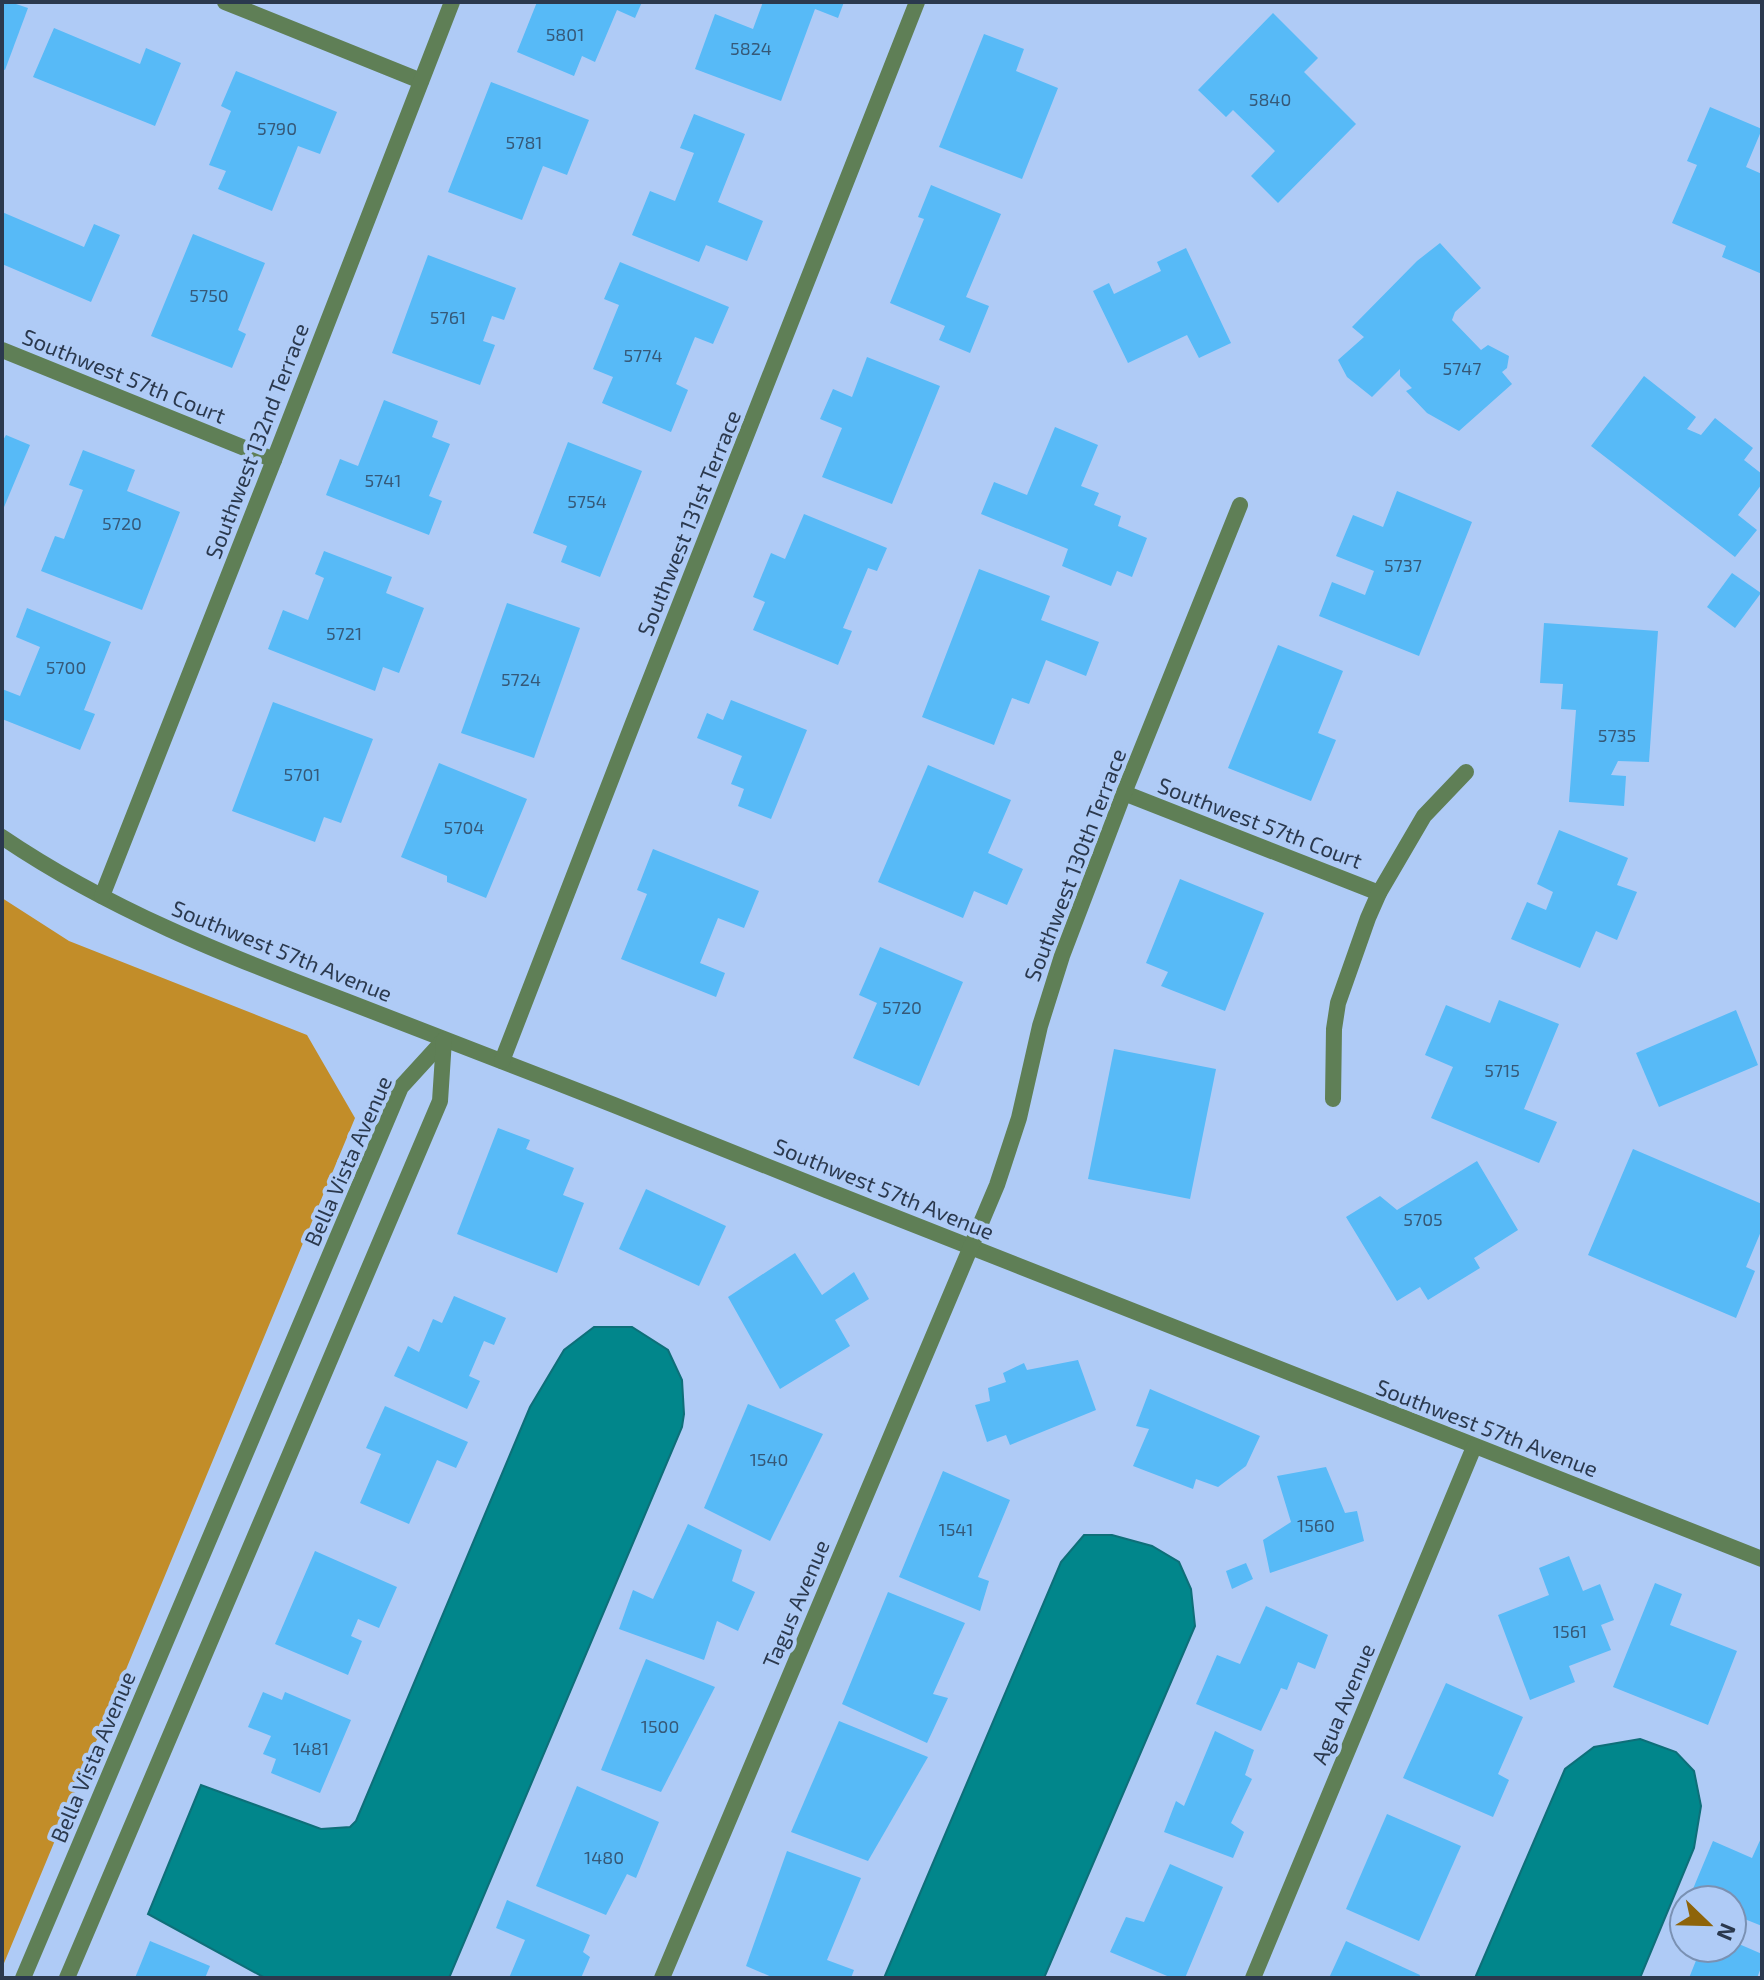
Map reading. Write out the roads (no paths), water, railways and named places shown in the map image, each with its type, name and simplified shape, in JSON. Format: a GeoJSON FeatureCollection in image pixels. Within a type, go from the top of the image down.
{"type":"FeatureCollection","features":[{"type":"Feature","properties":{"kind":"street"},"geometry":{"type":"LineString","coordinates":[[225,2],[421,81]]}},
{"type":"Feature","properties":{"kind":"street","name":"Southwest 132nd Terrace"},"geometry":{"type":"LineString","coordinates":[[102,896],[452,2]]}},
{"type":"Feature","properties":{"kind":"street","name":"Southwest 131st Terrace"},"geometry":{"type":"LineString","coordinates":[[502,1061],[917,2]]}},
{"type":"Feature","properties":{"kind":"street","name":"Southwest 57th Court"},"geometry":{"type":"LineString","coordinates":[[2,350],[274,460]]}},
{"type":"Feature","properties":{"kind":"street","name":"Southwest 130th Terrace"},"geometry":{"type":"LineString","coordinates":[[970,1247],[1001,1175],[1019,1118],[1050,991],[1124,793],[1240,505]]}},
{"type":"Feature","properties":{"kind":"street"},"geometry":{"type":"LineString","coordinates":[[1333,1099],[1334,1029],[1338,1003],[1379,893],[1424,816],[1466,772]]}},
{"type":"Feature","properties":{"kind":"street","name":"Southwest 57th Court"},"geometry":{"type":"LineString","coordinates":[[1124,793],[1379,893]]}},
{"type":"Feature","properties":{"kind":"street","name":"Southwest 57th Avenue"},"geometry":{"type":"LineString","coordinates":[[2,837],[102,896],[242,962],[502,1061],[1762,1559]]}},
{"type":"Feature","properties":{"kind":"street"},"geometry":{"type":"LineString","coordinates":[[67,1978],[440,1101],[444,1040]]}},
{"type":"Feature","properties":{"kind":"street","name":"Bella Vista Avenue"},"geometry":{"type":"LineString","coordinates":[[23,1978],[401,1087],[444,1040]]}},
{"type":"Feature","properties":{"kind":"street","name":"Tagus Avenue"},"geometry":{"type":"LineString","coordinates":[[662,1978],[970,1247]]}},
{"type":"Feature","properties":{"kind":"street","name":"Agua Avenue"},"geometry":{"type":"LineString","coordinates":[[1253,1978],[1474,1447]]}}]}
